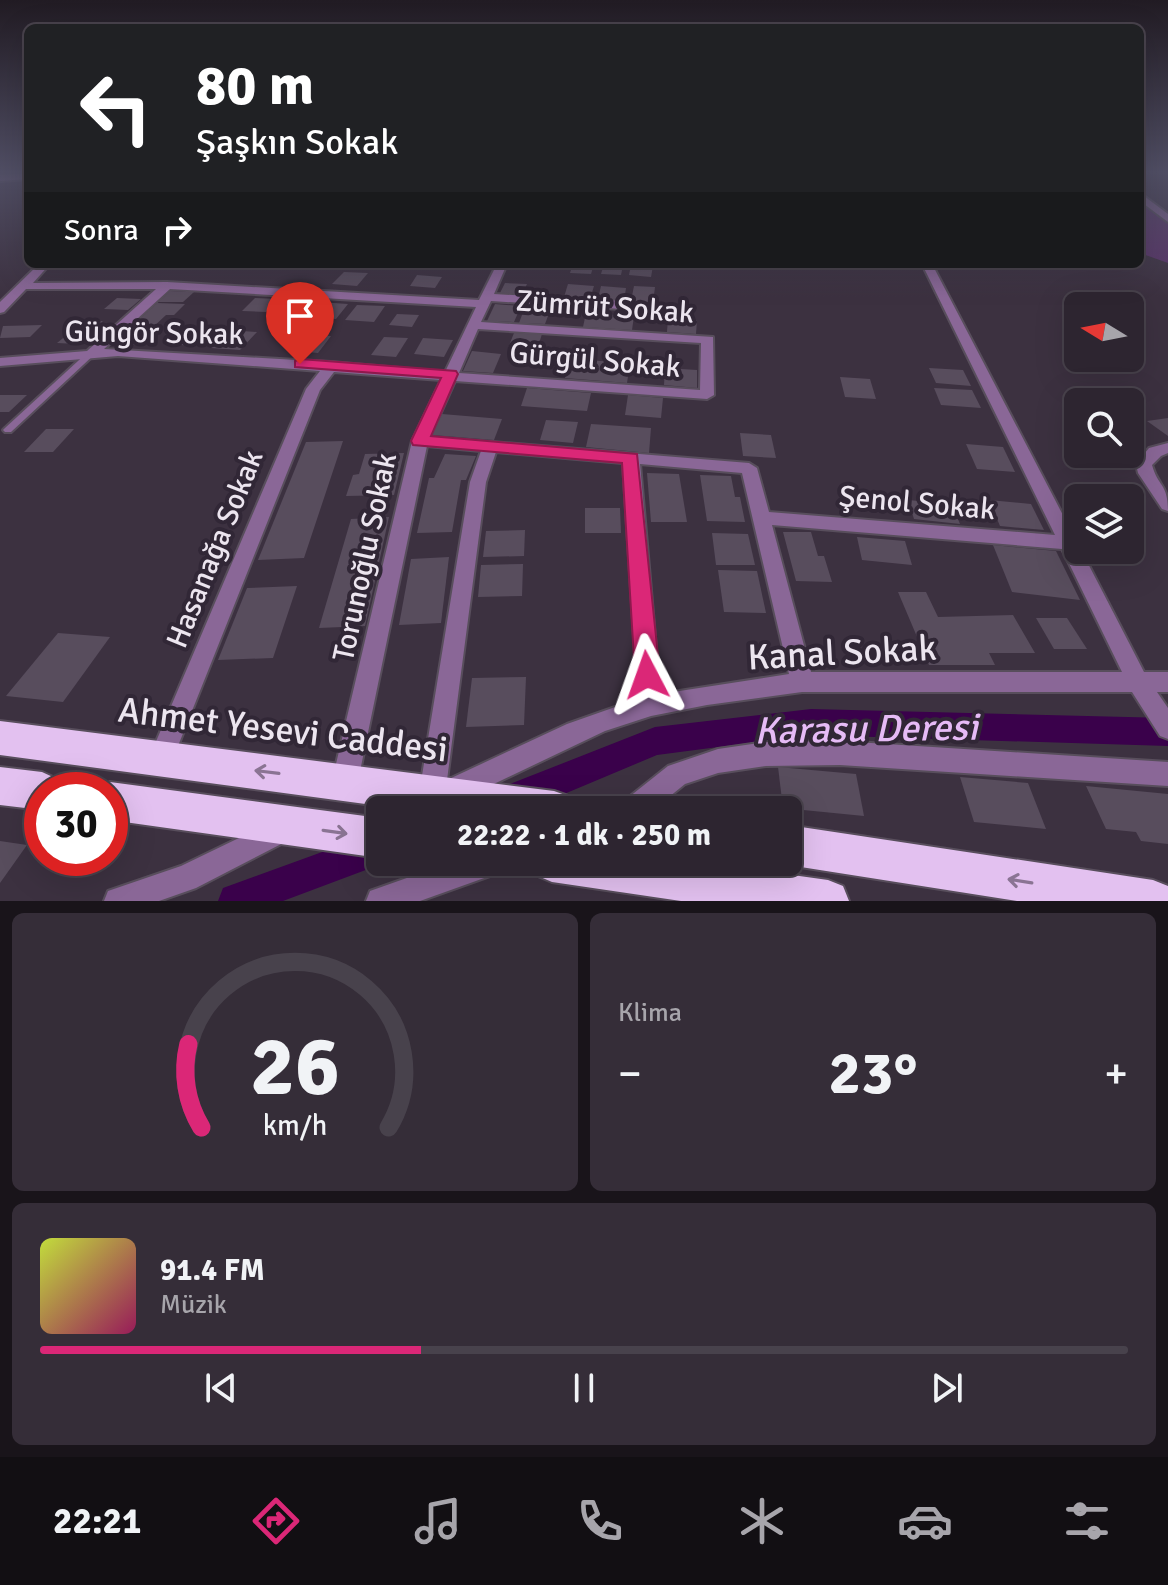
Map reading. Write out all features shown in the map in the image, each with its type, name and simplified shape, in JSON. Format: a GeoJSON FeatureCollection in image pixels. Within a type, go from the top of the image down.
{"type":"FeatureCollection","features":[{"type":"Feature","properties":{"kind":"highway","name":"Ahmet Yesevi Caddesi"},"geometry":{"type":"LineString","coordinates":[[0,738],[452,796]]}},
{"type":"Feature","properties":{"kind":"highway"},"geometry":{"type":"LineString","coordinates":[[0,786],[24,789]]}},
{"type":"Feature","properties":{"kind":"highway"},"geometry":{"type":"LineString","coordinates":[[128,804],[366,836]]}},
{"type":"Feature","properties":{"kind":"highway"},"geometry":{"type":"LineString","coordinates":[[802,847],[1153,901]]}},
{"type":"Feature","properties":{"kind":"highway"},"geometry":{"type":"LineString","coordinates":[[651,876],[828,901]]}},
{"type":"Feature","properties":{"kind":"street"},"geometry":{"type":"LineString","coordinates":[[0,309],[42,268]]}},
{"type":"Feature","properties":{"kind":"street","name":"Torunoğlu Sokak"},"geometry":{"type":"LineString","coordinates":[[345,781],[420,441],[500,268]]}},
{"type":"Feature","properties":{"kind":"street"},"geometry":{"type":"LineString","coordinates":[[929,268],[1064,537]]}},
{"type":"Feature","properties":{"kind":"street"},"geometry":{"type":"LineString","coordinates":[[26,286],[167,285],[622,305]]}},
{"type":"Feature","properties":{"kind":"street"},"geometry":{"type":"LineString","coordinates":[[93,352],[167,285]]}},
{"type":"Feature","properties":{"kind":"street","name":"Zümrüt Sokak"},"geometry":{"type":"LineString","coordinates":[[473,325],[708,340],[707,366]]}},
{"type":"Feature","properties":{"kind":"street","name":"Güngör Sokak"},"geometry":{"type":"LineString","coordinates":[[0,362],[93,352],[450,374]]}},
{"type":"Feature","properties":{"kind":"street","name":"Hasanağa Sokak"},"geometry":{"type":"LineString","coordinates":[[161,758],[313,389],[331,366]]}},
{"type":"Feature","properties":{"kind":"street","name":"Gürgül Sokak"},"geometry":{"type":"LineString","coordinates":[[450,374],[707,395],[707,366]]}},
{"type":"Feature","properties":{"kind":"street"},"geometry":{"type":"LineString","coordinates":[[420,441],[749,468],[802,682]]}},
{"type":"Feature","properties":{"kind":"street"},"geometry":{"type":"LineString","coordinates":[[437,794],[478,482],[490,447]]}},
{"type":"Feature","properties":{"kind":"street"},"geometry":{"type":"LineString","coordinates":[[1168,448],[1155,452],[1144,464],[1146,473],[1168,505]]}},
{"type":"Feature","properties":{"kind":"street"},"geometry":{"type":"LineString","coordinates":[[631,458],[650,706]]}},
{"type":"Feature","properties":{"kind":"street","name":"Şenol Sokak"},"geometry":{"type":"LineString","coordinates":[[761,518],[1064,543]]}},
{"type":"Feature","properties":{"kind":"street"},"geometry":{"type":"LineString","coordinates":[[1078,564],[1138,682],[1168,728]]}},
{"type":"Feature","properties":{"kind":"street","name":"Kanal Sokak"},"geometry":{"type":"LineString","coordinates":[[437,794],[577,732],[650,706],[802,682],[1168,682]]}},
{"type":"Feature","properties":{"kind":"street"},"geometry":{"type":"LineString","coordinates":[[651,796],[677,775],[718,761],[766,754],[840,753],[1168,774]]}},
{"type":"Feature","properties":{"kind":"street"},"geometry":{"type":"LineString","coordinates":[[118,901],[186,878],[290,826]]}},
{"type":"Feature","properties":{"kind":"street"},"geometry":{"type":"LineString","coordinates":[[380,901],[451,876]]}},
{"type":"Feature","properties":{"kind":"lane"},"geometry":{"type":"LineString","coordinates":[[8,430],[93,352]]}},
{"type":"Feature","properties":{"kind":"shaded area"},"geometry":{"type":"Polygon","coordinates":[[[1144,213],[1161,213],[1168,219],[1168,263],[1144,254],[1144,213]]]}},
{"type":"Feature","properties":{"kind":"building"},"geometry":{"type":"Polygon","coordinates":[[[572,268],[593,268],[591,274],[570,273],[572,268]]]}},
{"type":"Feature","properties":{"kind":"building"},"geometry":{"type":"Polygon","coordinates":[[[603,268],[622,268],[621,275],[601,274],[603,268]]]}},
{"type":"Feature","properties":{"kind":"building"},"geometry":{"type":"Polygon","coordinates":[[[630,268],[653,268],[651,277],[629,275],[630,268]]]}},
{"type":"Feature","properties":{"kind":"building"},"geometry":{"type":"Polygon","coordinates":[[[344,272],[368,273],[357,286],[332,284],[344,272]]]}},
{"type":"Feature","properties":{"kind":"building"},"geometry":{"type":"Polygon","coordinates":[[[417,275],[442,277],[435,288],[410,286],[417,275]]]}},
{"type":"Feature","properties":{"kind":"building"},"geometry":{"type":"Polygon","coordinates":[[[505,283],[527,284],[522,295],[500,293],[505,283]]]}},
{"type":"Feature","properties":{"kind":"building"},"geometry":{"type":"Polygon","coordinates":[[[568,284],[594,286],[590,299],[564,297],[568,284]]]}},
{"type":"Feature","properties":{"kind":"building"},"geometry":{"type":"Polygon","coordinates":[[[601,286],[626,288],[624,301],[598,299],[601,286]]]}},
{"type":"Feature","properties":{"kind":"building"},"geometry":{"type":"Polygon","coordinates":[[[634,286],[655,287],[653,303],[631,301],[634,286]]]}},
{"type":"Feature","properties":{"kind":"building"},"geometry":{"type":"Polygon","coordinates":[[[170,291],[194,292],[183,302],[158,302],[170,291]]]}},
{"type":"Feature","properties":{"kind":"building"},"geometry":{"type":"Polygon","coordinates":[[[117,298],[141,299],[128,310],[104,309],[117,298]]]}},
{"type":"Feature","properties":{"kind":"building"},"geometry":{"type":"Polygon","coordinates":[[[255,298],[279,299],[266,312],[242,311],[255,298]]]}},
{"type":"Feature","properties":{"kind":"building"},"geometry":{"type":"Polygon","coordinates":[[[319,302],[348,304],[336,319],[306,317],[319,302]]]}},
{"type":"Feature","properties":{"kind":"building"},"geometry":{"type":"Polygon","coordinates":[[[157,303],[185,304],[174,315],[166,315],[134,345],[111,345],[157,303]]]}},
{"type":"Feature","properties":{"kind":"building"},"geometry":{"type":"Polygon","coordinates":[[[495,304],[521,306],[514,322],[487,321],[495,304]]]}},
{"type":"Feature","properties":{"kind":"building"},"geometry":{"type":"Polygon","coordinates":[[[357,305],[385,306],[374,322],[345,320],[357,305]]]}},
{"type":"Feature","properties":{"kind":"building"},"geometry":{"type":"Polygon","coordinates":[[[525,307],[551,308],[545,324],[519,323],[525,307]]]}},
{"type":"Feature","properties":{"kind":"building"},"geometry":{"type":"Polygon","coordinates":[[[586,313],[634,316],[632,330],[583,327],[586,313]]]}},
{"type":"Feature","properties":{"kind":"building"},"geometry":{"type":"Polygon","coordinates":[[[397,314],[419,315],[412,327],[389,325],[397,314]]]}},
{"type":"Feature","properties":{"kind":"building"},"geometry":{"type":"Polygon","coordinates":[[[668,318],[697,320],[696,334],[667,332],[668,318]]]}},
{"type":"Feature","properties":{"kind":"building"},"geometry":{"type":"Polygon","coordinates":[[[84,321],[103,321],[77,344],[57,343],[84,321]]]}},
{"type":"Feature","properties":{"kind":"building"},"geometry":{"type":"Polygon","coordinates":[[[42,325],[30,337],[0,338],[3,326],[42,325]]]}},
{"type":"Feature","properties":{"kind":"building"},"geometry":{"type":"Polygon","coordinates":[[[189,326],[213,328],[194,346],[169,344],[189,326]]]}},
{"type":"Feature","properties":{"kind":"building"},"geometry":{"type":"Polygon","coordinates":[[[229,330],[257,332],[240,350],[211,348],[229,330]]]}},
{"type":"Feature","properties":{"kind":"building"},"geometry":{"type":"Polygon","coordinates":[[[514,333],[542,334],[537,350],[508,348],[514,333]]]}},
{"type":"Feature","properties":{"kind":"building"},"geometry":{"type":"Polygon","coordinates":[[[301,334],[331,336],[318,353],[287,350],[301,334]]]}},
{"type":"Feature","properties":{"kind":"building"},"geometry":{"type":"Polygon","coordinates":[[[384,337],[408,338],[396,357],[371,355],[384,337]]]}},
{"type":"Feature","properties":{"kind":"building"},"geometry":{"type":"Polygon","coordinates":[[[423,338],[453,340],[444,357],[414,354],[423,338]]]}},
{"type":"Feature","properties":{"kind":"building"},"geometry":{"type":"Polygon","coordinates":[[[472,351],[501,354],[493,373],[463,371],[472,351]]]}},
{"type":"Feature","properties":{"kind":"building"},"geometry":{"type":"Polygon","coordinates":[[[571,359],[630,363],[627,383],[565,378],[571,359]]]}},
{"type":"Feature","properties":{"kind":"building"},"geometry":{"type":"Polygon","coordinates":[[[665,368],[697,370],[697,388],[664,385],[665,368]]]}},
{"type":"Feature","properties":{"kind":"building"},"geometry":{"type":"Polygon","coordinates":[[[929,368],[963,370],[971,386],[936,383],[929,368]]]}},
{"type":"Feature","properties":{"kind":"building"},"geometry":{"type":"Polygon","coordinates":[[[840,377],[870,379],[876,399],[845,397],[840,377]]]}},
{"type":"Feature","properties":{"kind":"building"},"geometry":{"type":"Polygon","coordinates":[[[527,388],[591,393],[587,411],[521,406],[527,388]]]}},
{"type":"Feature","properties":{"kind":"building"},"geometry":{"type":"Polygon","coordinates":[[[934,388],[972,390],[981,408],[941,405],[934,388]]]}},
{"type":"Feature","properties":{"kind":"building"},"geometry":{"type":"Polygon","coordinates":[[[0,395],[27,395],[9,412],[0,412],[0,395]]]}},
{"type":"Feature","properties":{"kind":"building"},"geometry":{"type":"Polygon","coordinates":[[[628,395],[663,398],[661,418],[625,415],[628,395]]]}},
{"type":"Feature","properties":{"kind":"building"},"geometry":{"type":"Polygon","coordinates":[[[442,414],[502,419],[494,440],[432,435],[442,414]]]}},
{"type":"Feature","properties":{"kind":"building"},"geometry":{"type":"Polygon","coordinates":[[[1168,418],[1168,436],[1147,421],[1168,418]]]}},
{"type":"Feature","properties":{"kind":"building"},"geometry":{"type":"Polygon","coordinates":[[[546,420],[578,422],[573,443],[540,440],[546,420]]]}},
{"type":"Feature","properties":{"kind":"building"},"geometry":{"type":"Polygon","coordinates":[[[591,424],[651,428],[649,453],[586,447],[591,424]]]}},
{"type":"Feature","properties":{"kind":"building"},"geometry":{"type":"Polygon","coordinates":[[[46,429],[74,429],[53,452],[24,452],[46,429]]]}},
{"type":"Feature","properties":{"kind":"building"},"geometry":{"type":"Polygon","coordinates":[[[740,433],[771,435],[776,458],[743,456],[740,433]]]}},
{"type":"Feature","properties":{"kind":"building"},"geometry":{"type":"Polygon","coordinates":[[[343,441],[304,558],[258,560],[306,442],[343,441]]]}},
{"type":"Feature","properties":{"kind":"building"},"geometry":{"type":"Polygon","coordinates":[[[966,444],[1003,447],[1015,472],[977,469],[966,444]]]}},
{"type":"Feature","properties":{"kind":"building"},"geometry":{"type":"Polygon","coordinates":[[[404,453],[394,495],[346,496],[353,475],[359,474],[365,454],[404,453]]]}},
{"type":"Feature","properties":{"kind":"building"},"geometry":{"type":"Polygon","coordinates":[[[445,454],[476,456],[466,480],[461,480],[452,532],[417,533],[429,478],[434,478],[445,454]]]}},
{"type":"Feature","properties":{"kind":"building"},"geometry":{"type":"Polygon","coordinates":[[[647,473],[679,474],[687,522],[651,522],[647,473]]]}},
{"type":"Feature","properties":{"kind":"building"},"geometry":{"type":"Polygon","coordinates":[[[700,475],[731,476],[735,497],[740,497],[745,522],[707,521],[700,475]]]}},
{"type":"Feature","properties":{"kind":"building"},"geometry":{"type":"Polygon","coordinates":[[[908,500],[952,504],[960,524],[914,519],[908,500]]]}},
{"type":"Feature","properties":{"kind":"building"},"geometry":{"type":"Polygon","coordinates":[[[989,500],[1031,504],[1044,530],[1000,526],[989,500]]]}},
{"type":"Feature","properties":{"kind":"building"},"geometry":{"type":"Polygon","coordinates":[[[585,508],[620,508],[621,533],[585,533],[585,508]]]}},
{"type":"Feature","properties":{"kind":"building"},"geometry":{"type":"Polygon","coordinates":[[[389,517],[365,626],[319,628],[351,519],[389,517]]]}},
{"type":"Feature","properties":{"kind":"building"},"geometry":{"type":"Polygon","coordinates":[[[525,530],[524,556],[483,557],[486,531],[525,530]]]}},
{"type":"Feature","properties":{"kind":"building"},"geometry":{"type":"Polygon","coordinates":[[[783,532],[811,532],[818,556],[824,556],[832,582],[796,581],[783,532]]]}},
{"type":"Feature","properties":{"kind":"building"},"geometry":{"type":"Polygon","coordinates":[[[712,533],[748,534],[755,565],[716,565],[712,533]]]}},
{"type":"Feature","properties":{"kind":"building"},"geometry":{"type":"Polygon","coordinates":[[[857,537],[905,541],[912,565],[862,560],[857,537]]]}},
{"type":"Feature","properties":{"kind":"building"},"geometry":{"type":"Polygon","coordinates":[[[993,545],[1056,551],[1080,600],[1012,592],[993,545]]]}},
{"type":"Feature","properties":{"kind":"building"},"geometry":{"type":"Polygon","coordinates":[[[449,557],[441,623],[399,625],[411,559],[449,557]]]}},
{"type":"Feature","properties":{"kind":"building"},"geometry":{"type":"Polygon","coordinates":[[[523,564],[522,596],[478,597],[481,565],[523,564]]]}},
{"type":"Feature","properties":{"kind":"building"},"geometry":{"type":"Polygon","coordinates":[[[718,570],[757,571],[766,613],[724,612],[718,570]]]}},
{"type":"Feature","properties":{"kind":"building"},"geometry":{"type":"Polygon","coordinates":[[[297,586],[273,658],[218,660],[247,588],[297,586]]]}},
{"type":"Feature","properties":{"kind":"building"},"geometry":{"type":"Polygon","coordinates":[[[898,592],[926,592],[938,617],[1013,615],[1035,653],[989,653],[995,665],[929,665],[898,592]]]}},
{"type":"Feature","properties":{"kind":"building"},"geometry":{"type":"Polygon","coordinates":[[[1036,618],[1067,618],[1087,649],[1054,649],[1036,618]]]}},
{"type":"Feature","properties":{"kind":"building"},"geometry":{"type":"Polygon","coordinates":[[[58,633],[110,637],[63,702],[6,696],[58,633]]]}},
{"type":"Feature","properties":{"kind":"building"},"geometry":{"type":"Polygon","coordinates":[[[526,677],[524,725],[466,727],[472,678],[526,677]]]}},
{"type":"Feature","properties":{"kind":"building"},"geometry":{"type":"Polygon","coordinates":[[[778,767],[856,774],[864,816],[802,810],[802,796],[782,796],[778,767]]]}},
{"type":"Feature","properties":{"kind":"building"},"geometry":{"type":"Polygon","coordinates":[[[960,777],[1028,783],[1046,829],[974,822],[960,777]]]}},
{"type":"Feature","properties":{"kind":"building"},"geometry":{"type":"Polygon","coordinates":[[[1086,786],[1168,794],[1168,844],[1141,841],[1136,832],[1106,829],[1086,786]]]}},
{"type":"Feature","properties":{"kind":"building"},"geometry":{"type":"Polygon","coordinates":[[[0,841],[24,845],[24,849],[0,883],[0,841]]]}},
{"type":"Feature","properties":{"kind":"waterway","name":"Karasu Deresi"},"geometry":{"type":"LineString","coordinates":[[521,796],[655,741],[811,722],[1168,732]]}},
{"type":"Feature","properties":{"kind":"waterway","name":"Karasu Deresi"},"geometry":{"type":"LineString","coordinates":[[236,901],[366,853]]}},
{"type":"Feature","properties":{"kind":"route"},"geometry":{"type":"LineString","coordinates":[[300,364],[450,374],[420,441],[631,458],[647,675]]}}]}
